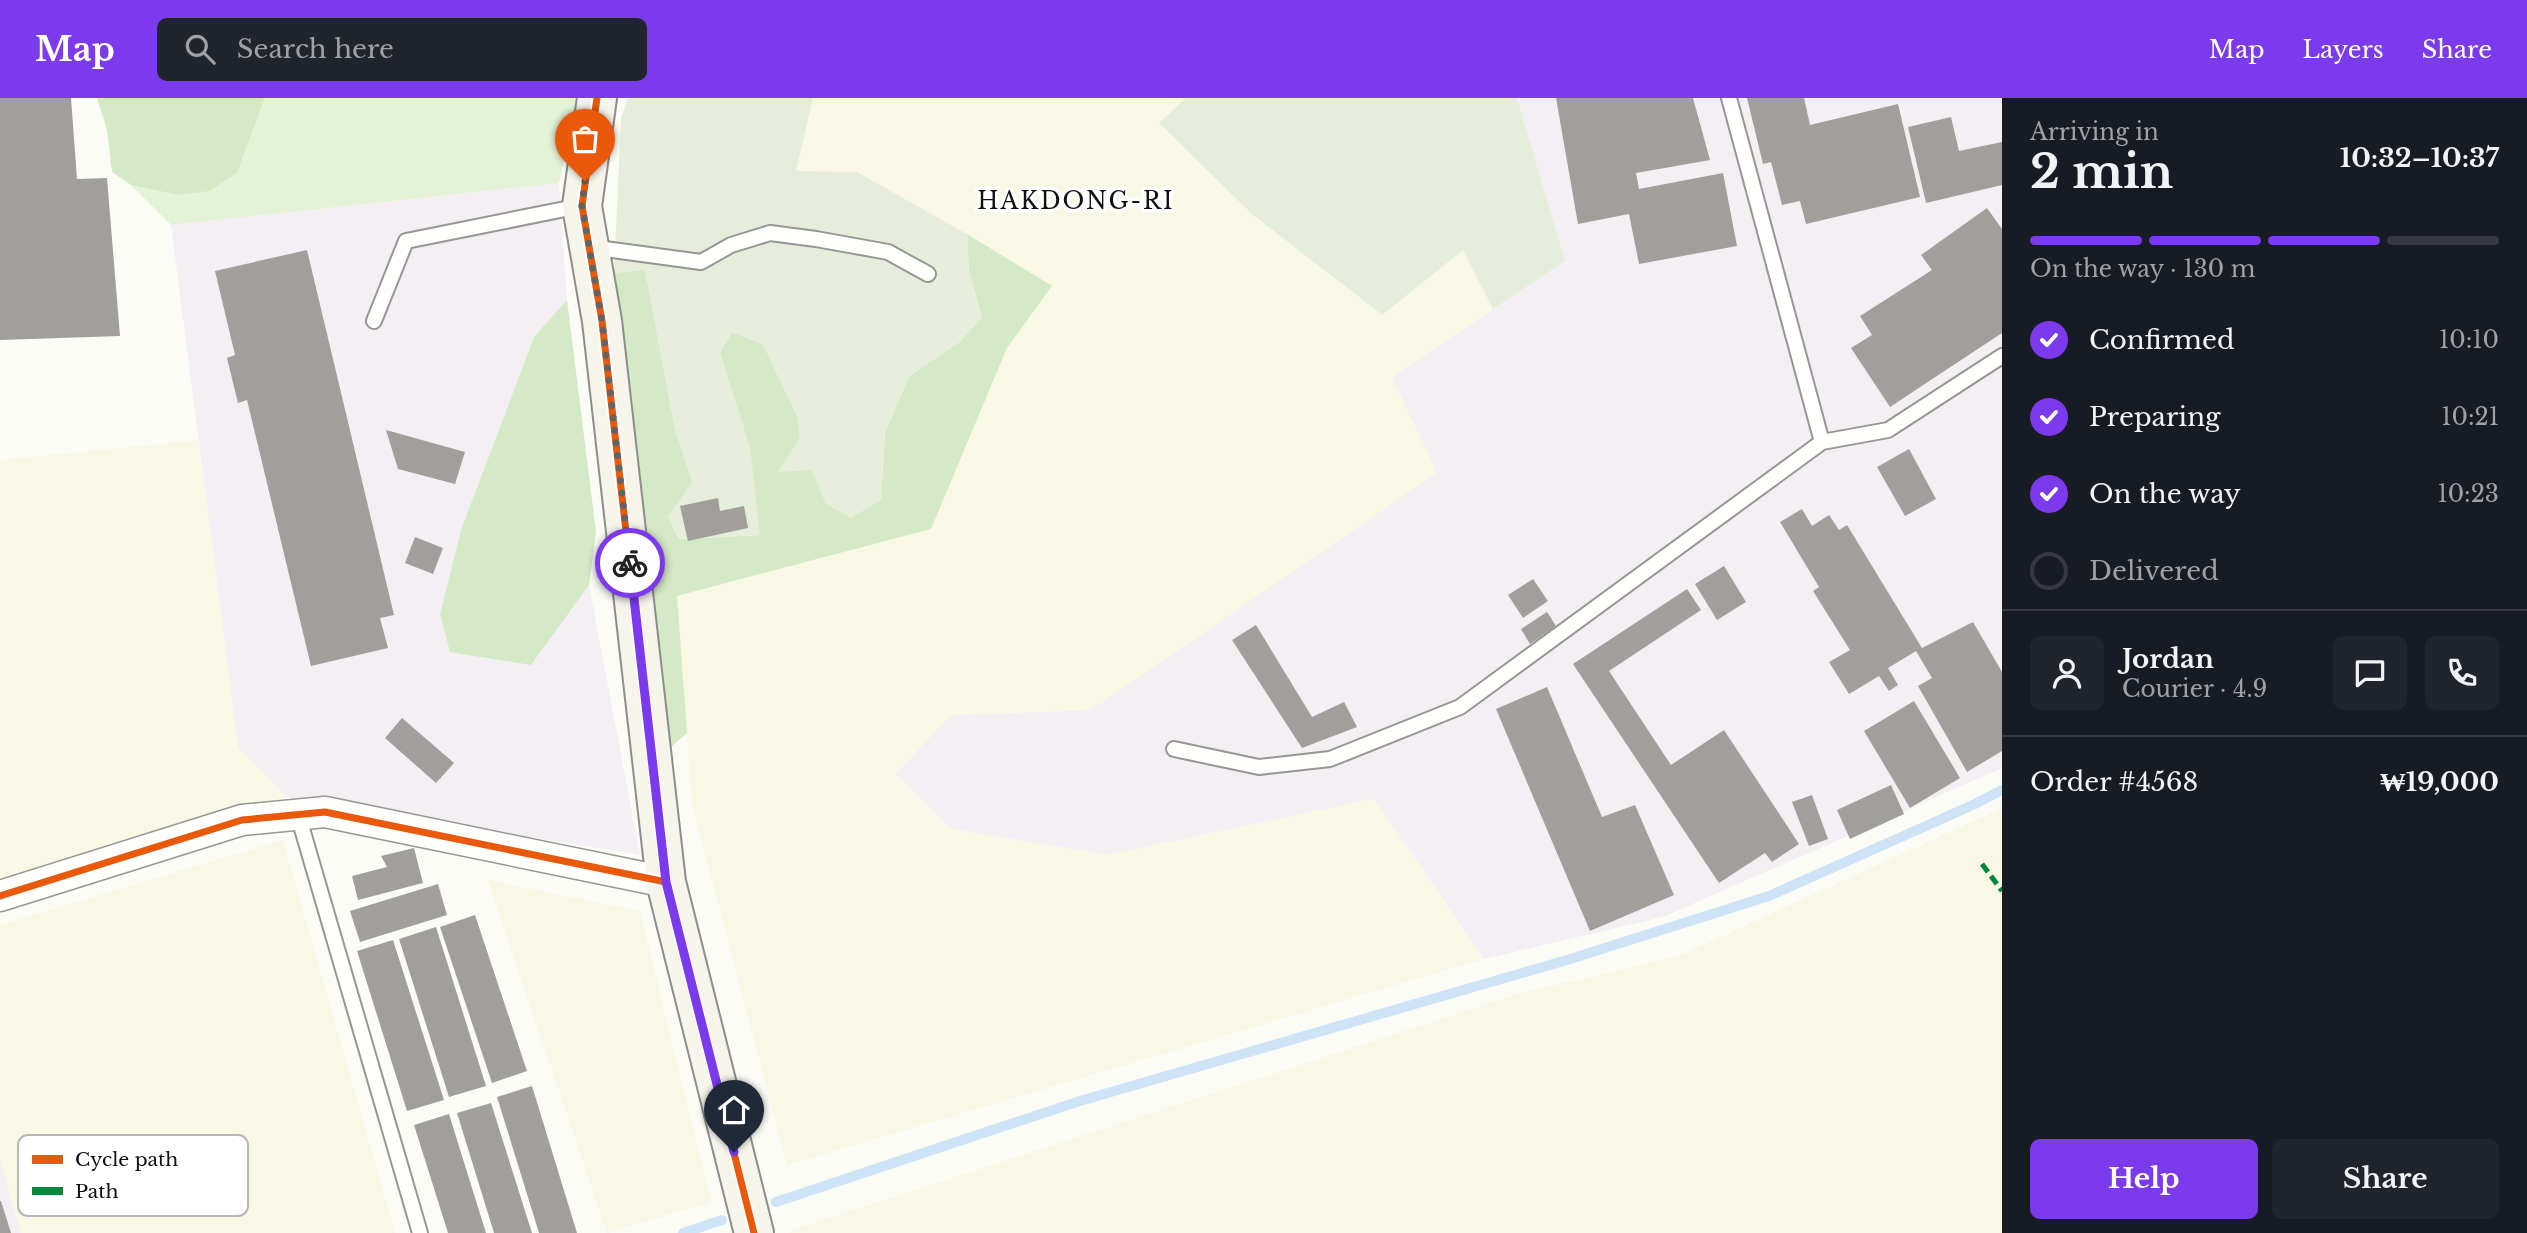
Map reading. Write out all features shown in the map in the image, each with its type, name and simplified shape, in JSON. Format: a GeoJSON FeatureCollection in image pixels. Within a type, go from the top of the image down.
{"type":"FeatureCollection","features":[{"type":"Feature","properties":{"kind":"street"},"geometry":{"type":"LineString","coordinates":[[597,98],[582,206],[602,321],[666,882],[754,1233]]}},
{"type":"Feature","properties":{"kind":"street"},"geometry":{"type":"LineString","coordinates":[[0,896],[242,820],[325,812],[666,882]]}},
{"type":"Feature","properties":{"kind":"lane"},"geometry":{"type":"LineString","coordinates":[[1729,98],[1822,442]]}},
{"type":"Feature","properties":{"kind":"lane"},"geometry":{"type":"LineString","coordinates":[[374,321],[406,241],[582,206]]}},
{"type":"Feature","properties":{"kind":"lane"},"geometry":{"type":"LineString","coordinates":[[589,247],[701,262],[731,245],[770,233],[888,252],[928,274]]}},
{"type":"Feature","properties":{"kind":"lane"},"geometry":{"type":"LineString","coordinates":[[1174,749],[1259,768],[1330,759],[1460,707],[1822,442],[1888,430],[2002,356]]}},
{"type":"Feature","properties":{"kind":"lane"},"geometry":{"type":"LineString","coordinates":[[298,815],[420,1233]]}},
{"type":"Feature","properties":{"kind":"shaded area"},"geometry":{"type":"Polygon","coordinates":[[[1517,98],[2002,98],[2002,768],[1663,917],[1484,959],[1374,799],[1107,855],[950,829],[895,774],[951,715],[1091,710],[1391,377],[1565,261],[1517,98]]]}},
{"type":"Feature","properties":{"kind":"shaded area"},"geometry":{"type":"Polygon","coordinates":[[[559,183],[567,300],[534,337],[461,530],[440,614],[531,665],[589,585],[640,855],[286,797],[238,748],[171,225],[559,183]]]}},
{"type":"Feature","properties":{"kind":"shaded area"},"geometry":{"type":"Polygon","coordinates":[[[0,1159],[21,1233],[0,1233],[0,1159]]]}},
{"type":"Feature","properties":{"kind":"green space"},"geometry":{"type":"Polygon","coordinates":[[[97,98],[265,98],[237,173],[209,191],[178,195],[131,185],[112,172],[107,130],[97,98]]]}},
{"type":"Feature","properties":{"kind":"green space"},"geometry":{"type":"Polygon","coordinates":[[[265,98],[579,98],[559,183],[171,225],[131,185],[178,195],[237,173],[265,98]]]}},
{"type":"Feature","properties":{"kind":"green space"},"geometry":{"type":"Polygon","coordinates":[[[628,98],[813,98],[796,171],[857,172],[967,234],[969,271],[982,318],[958,343],[909,376],[885,432],[881,500],[851,518],[826,504],[812,470],[778,472],[800,438],[798,418],[763,344],[732,332],[720,352],[750,447],[760,535],[678,539],[668,517],[692,482],[675,429],[645,270],[614,273],[621,118],[628,98]]]}},
{"type":"Feature","properties":{"kind":"green space"},"geometry":{"type":"Polygon","coordinates":[[[813,98],[1186,98],[1159,124],[1262,221],[1381,315],[1463,250],[1493,309],[1392,377],[1437,473],[1091,710],[951,715],[895,774],[950,829],[1107,855],[1374,799],[1484,959],[787,1165],[692,804],[677,596],[931,529],[1007,348],[1051,286],[967,234],[857,172],[795,171],[813,98]]]}},
{"type":"Feature","properties":{"kind":"green space"},"geometry":{"type":"Polygon","coordinates":[[[1186,98],[1517,98],[1565,261],[1493,309],[1463,250],[1382,315],[1252,214],[1159,123],[1186,98]]]}},
{"type":"Feature","properties":{"kind":"green space"},"geometry":{"type":"Polygon","coordinates":[[[967,234],[1052,286],[1007,348],[931,529],[677,596],[687,733],[670,748],[624,392],[614,273],[645,269],[675,429],[693,482],[668,517],[679,539],[759,535],[720,352],[732,332],[763,344],[798,418],[800,438],[826,504],[881,500],[885,432],[909,376],[958,343],[982,318],[969,271],[967,234]]]}},
{"type":"Feature","properties":{"kind":"green space"},"geometry":{"type":"Polygon","coordinates":[[[567,300],[596,532],[589,585],[531,665],[450,652],[440,614],[461,530],[534,337],[567,300]]]}},
{"type":"Feature","properties":{"kind":"green space"},"geometry":{"type":"Polygon","coordinates":[[[198,440],[238,747],[286,797],[0,882],[0,460],[198,440]]]}},
{"type":"Feature","properties":{"kind":"green space"},"geometry":{"type":"Polygon","coordinates":[[[2002,808],[2002,1233],[789,1231],[1518,994],[1681,955],[2002,808]]]}},
{"type":"Feature","properties":{"kind":"green space"},"geometry":{"type":"Polygon","coordinates":[[[283,840],[395,1233],[21,1233],[0,1159],[0,925],[283,840]]]}},
{"type":"Feature","properties":{"kind":"green space"},"geometry":{"type":"Polygon","coordinates":[[[488,880],[640,911],[711,1202],[607,1233],[488,880]]]}},
{"type":"Feature","properties":{"kind":"building"},"geometry":{"type":"Polygon","coordinates":[[[0,98],[71,98],[77,179],[107,178],[120,336],[0,340],[0,98]]]}},
{"type":"Feature","properties":{"kind":"building"},"geometry":{"type":"Polygon","coordinates":[[[1556,98],[1693,98],[1710,160],[1636,173],[1639,189],[1723,173],[1737,246],[1639,264],[1629,214],[1578,224],[1556,98]]]}},
{"type":"Feature","properties":{"kind":"building"},"geometry":{"type":"Polygon","coordinates":[[[1747,98],[1804,98],[1810,125],[1898,104],[1920,197],[1806,224],[1800,201],[1782,205],[1771,162],[1763,164],[1747,98]]]}},
{"type":"Feature","properties":{"kind":"building"},"geometry":{"type":"Polygon","coordinates":[[[1951,117],[1959,151],[2002,142],[2002,185],[1926,203],[1908,127],[1951,117]]]}},
{"type":"Feature","properties":{"kind":"building"},"geometry":{"type":"Polygon","coordinates":[[[1987,208],[2002,229],[2002,333],[1890,407],[1851,348],[1872,335],[1860,316],[1932,270],[1921,255],[1987,208]]]}},
{"type":"Feature","properties":{"kind":"building"},"geometry":{"type":"Polygon","coordinates":[[[307,250],[394,615],[380,618],[388,648],[311,666],[247,400],[238,403],[227,358],[235,355],[215,271],[307,250]]]}},
{"type":"Feature","properties":{"kind":"building"},"geometry":{"type":"Polygon","coordinates":[[[386,430],[465,452],[455,484],[398,469],[386,430]]]}},
{"type":"Feature","properties":{"kind":"building"},"geometry":{"type":"Polygon","coordinates":[[[1909,449],[1936,499],[1905,516],[1877,467],[1909,449]]]}},
{"type":"Feature","properties":{"kind":"building"},"geometry":{"type":"Polygon","coordinates":[[[718,498],[720,511],[744,506],[748,528],[688,541],[680,506],[718,498]]]}},
{"type":"Feature","properties":{"kind":"building"},"geometry":{"type":"Polygon","coordinates":[[[1802,509],[1812,526],[1829,515],[1839,530],[1847,525],[1922,648],[1973,622],[2002,672],[2002,751],[1967,772],[1918,686],[1932,678],[1916,651],[1888,668],[1898,685],[1889,691],[1879,676],[1849,694],[1829,662],[1850,650],[1813,591],[1819,587],[1780,522],[1802,509]]]}},
{"type":"Feature","properties":{"kind":"building"},"geometry":{"type":"Polygon","coordinates":[[[415,537],[443,548],[433,574],[405,563],[415,537]]]}},
{"type":"Feature","properties":{"kind":"building"},"geometry":{"type":"Polygon","coordinates":[[[1724,566],[1746,602],[1717,620],[1695,584],[1724,566]]]}},
{"type":"Feature","properties":{"kind":"building"},"geometry":{"type":"Polygon","coordinates":[[[1533,579],[1548,601],[1523,618],[1508,595],[1533,579]]]}},
{"type":"Feature","properties":{"kind":"building"},"geometry":{"type":"Polygon","coordinates":[[[1687,589],[1701,610],[1609,671],[1671,765],[1724,730],[1799,844],[1772,862],[1765,853],[1719,883],[1573,664],[1687,589]]]}},
{"type":"Feature","properties":{"kind":"building"},"geometry":{"type":"Polygon","coordinates":[[[1547,612],[1556,626],[1530,644],[1521,629],[1547,612]]]}},
{"type":"Feature","properties":{"kind":"building"},"geometry":{"type":"Polygon","coordinates":[[[1256,625],[1312,717],[1344,702],[1357,727],[1302,748],[1232,640],[1256,625]]]}},
{"type":"Feature","properties":{"kind":"building"},"geometry":{"type":"Polygon","coordinates":[[[1547,687],[1602,817],[1635,805],[1674,895],[1590,931],[1496,709],[1547,687]]]}},
{"type":"Feature","properties":{"kind":"building"},"geometry":{"type":"Polygon","coordinates":[[[1914,701],[1960,778],[1910,808],[1864,731],[1914,701]]]}},
{"type":"Feature","properties":{"kind":"building"},"geometry":{"type":"Polygon","coordinates":[[[402,718],[454,763],[436,783],[385,738],[402,718]]]}},
{"type":"Feature","properties":{"kind":"building"},"geometry":{"type":"Polygon","coordinates":[[[1891,785],[1904,814],[1850,839],[1837,810],[1891,785]]]}},
{"type":"Feature","properties":{"kind":"building"},"geometry":{"type":"Polygon","coordinates":[[[1812,795],[1828,839],[1809,846],[1792,802],[1812,795]]]}},
{"type":"Feature","properties":{"kind":"building"},"geometry":{"type":"Polygon","coordinates":[[[414,848],[423,883],[358,900],[352,876],[387,867],[381,856],[414,848]]]}},
{"type":"Feature","properties":{"kind":"building"},"geometry":{"type":"Polygon","coordinates":[[[438,884],[447,915],[360,942],[350,911],[438,884]]]}},
{"type":"Feature","properties":{"kind":"building"},"geometry":{"type":"Polygon","coordinates":[[[475,915],[527,1071],[492,1083],[440,927],[475,915]]]}},
{"type":"Feature","properties":{"kind":"building"},"geometry":{"type":"Polygon","coordinates":[[[436,927],[486,1086],[449,1097],[399,939],[436,927]]]}},
{"type":"Feature","properties":{"kind":"building"},"geometry":{"type":"Polygon","coordinates":[[[393,940],[444,1100],[407,1111],[357,951],[393,940]]]}},
{"type":"Feature","properties":{"kind":"building"},"geometry":{"type":"Polygon","coordinates":[[[532,1086],[577,1233],[539,1233],[497,1097],[532,1086]]]}},
{"type":"Feature","properties":{"kind":"building"},"geometry":{"type":"Polygon","coordinates":[[[491,1103],[532,1233],[494,1233],[457,1113],[491,1103]]]}},
{"type":"Feature","properties":{"kind":"building"},"geometry":{"type":"Polygon","coordinates":[[[449,1114],[486,1233],[448,1233],[414,1125],[449,1114]]]}},
{"type":"Feature","properties":{"kind":"building"},"geometry":{"type":"Polygon","coordinates":[[[1,1201],[11,1233],[0,1233],[1,1201]]]}},
{"type":"Feature","properties":{"kind":"waterway"},"geometry":{"type":"LineString","coordinates":[[776,1202],[1080,1101],[1567,960],[1769,896],[2002,790]]}},
{"type":"Feature","properties":{"kind":"waterway"},"geometry":{"type":"LineString","coordinates":[[683,1233],[722,1220]]}},
{"type":"Feature","properties":{"kind":"marked path"},"geometry":{"type":"LineString","coordinates":[[1982,864],[2002,891]]}},
{"type":"Feature","properties":{"kind":"cycle path"},"geometry":{"type":"LineString","coordinates":[[597,98],[582,206],[602,321],[666,882],[754,1233]]}},
{"type":"Feature","properties":{"kind":"cycle path"},"geometry":{"type":"LineString","coordinates":[[0,896],[242,820],[325,812],[666,882]]}},
{"type":"Feature","properties":{"kind":"way so far"},"geometry":{"type":"LineString","coordinates":[[585,181],[582,206],[602,321],[630,563]]}},
{"type":"Feature","properties":{"kind":"district","name":"HAKDONG-RI"},"geometry":{"type":"Point","coordinates":[1076,201]}},
{"type":"Feature","properties":{"kind":"route"},"geometry":{"type":"LineString","coordinates":[[630,563],[666,882],[734,1152]]}}]}
